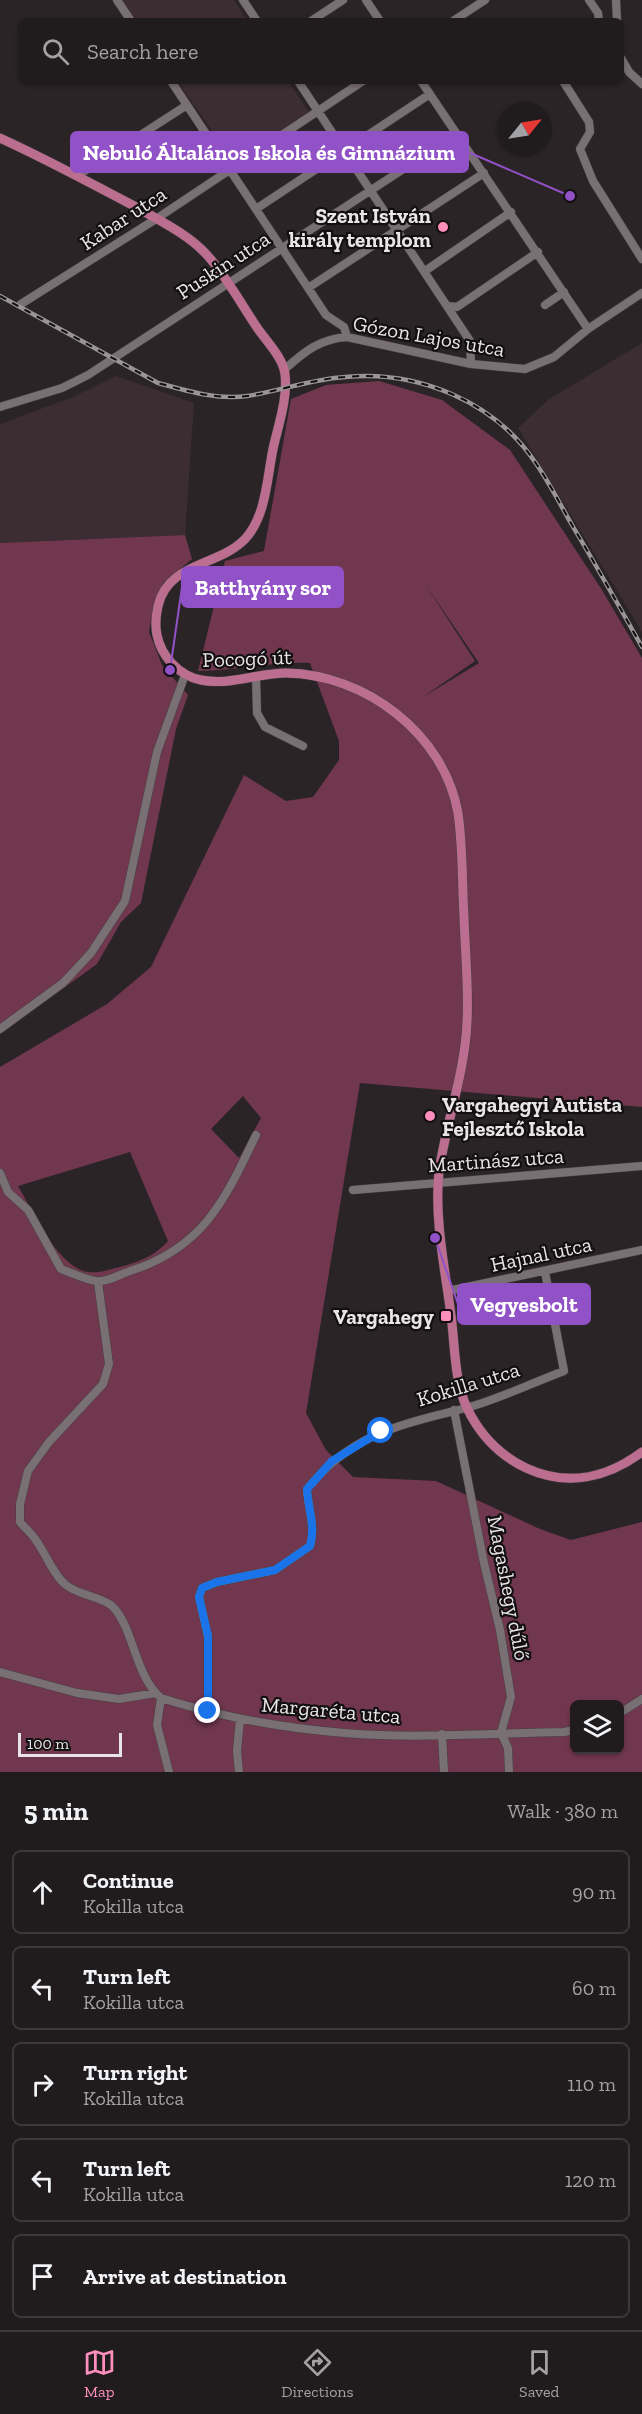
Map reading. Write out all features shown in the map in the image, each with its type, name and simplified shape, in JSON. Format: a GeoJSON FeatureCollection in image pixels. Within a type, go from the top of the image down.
{"type":"FeatureCollection","features":[{"type":"Feature","properties":{"kind":"main road"},"geometry":{"type":"LineString","coordinates":[[0,138],[77,176],[156,219],[195,244],[217,267],[285,369]]}},
{"type":"Feature","properties":{"kind":"main road","name":"Pocogó út"},"geometry":{"type":"LineString","coordinates":[[285,369],[285,389],[264,496],[254,527],[234,548],[176,577],[160,598],[156,625],[159,642],[170,662],[185,675],[210,681],[282,673],[316,676],[336,681],[371,696],[391,709],[416,732],[430,749],[448,783],[457,809],[461,837],[467,1026],[463,1060],[438,1182],[459,1380],[467,1408],[484,1436],[502,1455],[542,1474],[564,1479],[596,1476],[617,1468],[642,1452]]}},
{"type":"Feature","properties":{"kind":"street"},"geometry":{"type":"LineString","coordinates":[[117,0],[129,18]]}},
{"type":"Feature","properties":{"kind":"street"},"geometry":{"type":"LineString","coordinates":[[243,0],[255,18]]}},
{"type":"Feature","properties":{"kind":"street"},"geometry":{"type":"LineString","coordinates":[[316,18],[343,0]]}},
{"type":"Feature","properties":{"kind":"street"},"geometry":{"type":"LineString","coordinates":[[366,0],[378,18]]}},
{"type":"Feature","properties":{"kind":"street"},"geometry":{"type":"LineString","coordinates":[[458,18],[485,0]]}},
{"type":"Feature","properties":{"kind":"street"},"geometry":{"type":"LineString","coordinates":[[589,0],[598,13],[599,18]]}},
{"type":"Feature","properties":{"kind":"street"},"geometry":{"type":"LineString","coordinates":[[616,0],[617,18]]}},
{"type":"Feature","properties":{"kind":"street"},"geometry":{"type":"LineString","coordinates":[[624,63],[629,72],[642,84]]}},
{"type":"Feature","properties":{"kind":"street"},"geometry":{"type":"LineString","coordinates":[[173,84],[326,315],[344,327],[347,337]]}},
{"type":"Feature","properties":{"kind":"street"},"geometry":{"type":"LineString","coordinates":[[300,84],[470,340],[471,364]]}},
{"type":"Feature","properties":{"kind":"street","name":"Kabar utca"},"geometry":{"type":"LineString","coordinates":[[21,304],[156,219],[358,84]]}},
{"type":"Feature","properties":{"kind":"street"},"geometry":{"type":"LineString","coordinates":[[423,84],[588,329]]}},
{"type":"Feature","properties":{"kind":"street"},"geometry":{"type":"LineString","coordinates":[[565,84],[589,122],[590,132],[580,149],[592,181],[642,259]]}},
{"type":"Feature","properties":{"kind":"street"},"geometry":{"type":"LineString","coordinates":[[256,209],[430,94]]}},
{"type":"Feature","properties":{"kind":"street"},"geometry":{"type":"LineString","coordinates":[[77,176],[187,105]]}},
{"type":"Feature","properties":{"kind":"street","name":"Puskin utca"},"geometry":{"type":"LineString","coordinates":[[0,407],[62,388],[88,375],[227,283],[372,192],[457,134]]}},
{"type":"Feature","properties":{"kind":"street"},"geometry":{"type":"LineString","coordinates":[[308,288],[484,173]]}},
{"type":"Feature","properties":{"kind":"street"},"geometry":{"type":"LineString","coordinates":[[425,271],[511,212]]}},
{"type":"Feature","properties":{"kind":"street"},"geometry":{"type":"LineString","coordinates":[[448,306],[457,307],[538,252]]}},
{"type":"Feature","properties":{"kind":"street"},"geometry":{"type":"LineString","coordinates":[[545,304],[564,292]]}},
{"type":"Feature","properties":{"kind":"street","name":"Gózon Lajos utca"},"geometry":{"type":"LineString","coordinates":[[285,369],[318,343],[331,338],[347,337],[471,364],[513,369],[540,364],[554,357],[588,329],[642,293]]}},
{"type":"Feature","properties":{"kind":"street"},"geometry":{"type":"LineString","coordinates":[[0,1029],[63,983],[91,953],[125,901],[158,752],[185,675]]}},
{"type":"Feature","properties":{"kind":"street"},"geometry":{"type":"LineString","coordinates":[[256,676],[256,713],[265,727],[303,746]]}},
{"type":"Feature","properties":{"kind":"street"},"geometry":{"type":"LineString","coordinates":[[0,1173],[8,1192],[28,1210],[61,1269],[98,1282],[155,1263],[179,1249],[206,1224],[230,1190],[256,1136]]}},
{"type":"Feature","properties":{"kind":"street","name":"Martinász utca"},"geometry":{"type":"LineString","coordinates":[[353,1190],[642,1166]]}},
{"type":"Feature","properties":{"kind":"street","name":"Hajnal utca"},"geometry":{"type":"LineString","coordinates":[[448,1291],[642,1250]]}},
{"type":"Feature","properties":{"kind":"street","name":"Kokilla utca"},"geometry":{"type":"LineString","coordinates":[[208,1711],[208,1636],[199,1597],[202,1588],[217,1582],[275,1570],[310,1546],[313,1525],[308,1510],[307,1489],[332,1461],[381,1431],[467,1408],[564,1371],[544,1272]]}},
{"type":"Feature","properties":{"kind":"street"},"geometry":{"type":"LineString","coordinates":[[98,1282],[109,1364],[103,1384],[49,1442],[28,1471],[20,1504],[20,1522],[35,1539],[64,1584],[82,1594],[111,1604],[122,1620],[133,1653],[158,1696],[157,1725],[169,1772]]}},
{"type":"Feature","properties":{"kind":"street","name":"Magashegy dűlő"},"geometry":{"type":"LineString","coordinates":[[454,1410],[484,1563],[500,1630],[511,1697],[501,1732]]}},
{"type":"Feature","properties":{"kind":"street"},"geometry":{"type":"LineString","coordinates":[[0,1672],[77,1693],[119,1699],[158,1696]]}},
{"type":"Feature","properties":{"kind":"street","name":"Margaréta utca"},"geometry":{"type":"LineString","coordinates":[[158,1696],[240,1720],[345,1733],[442,1734],[570,1731]]}},
{"type":"Feature","properties":{"kind":"street"},"geometry":{"type":"LineString","coordinates":[[624,1710],[642,1699]]}},
{"type":"Feature","properties":{"kind":"street"},"geometry":{"type":"LineString","coordinates":[[239,1772],[237,1751],[240,1720]]}},
{"type":"Feature","properties":{"kind":"street"},"geometry":{"type":"LineString","coordinates":[[501,1732],[508,1748],[509,1772]]}},
{"type":"Feature","properties":{"kind":"street"},"geometry":{"type":"LineString","coordinates":[[442,1734],[444,1772]]}},
{"type":"Feature","properties":{"kind":"shaded area"},"geometry":{"type":"Polygon","coordinates":[[[120,0],[234,0],[246,18],[133,18],[120,0]]]}},
{"type":"Feature","properties":{"kind":"shaded area"},"geometry":{"type":"Polygon","coordinates":[[[179,84],[290,84],[309,112],[234,162],[179,84]]]}},
{"type":"Feature","properties":{"kind":"shaded area"},"geometry":{"type":"Polygon","coordinates":[[[642,343],[642,632],[518,428],[548,400],[642,343]]]}},
{"type":"Feature","properties":{"kind":"shaded area"},"geometry":{"type":"Polygon","coordinates":[[[116,376],[194,403],[185,535],[0,543],[0,424],[75,396],[116,376]]]}},
{"type":"Feature","properties":{"kind":"shaded area"},"geometry":{"type":"Polygon","coordinates":[[[379,381],[442,400],[510,450],[602,590],[642,658],[642,1107],[360,1083],[306,1413],[326,1450],[353,1477],[436,1481],[540,1529],[571,1540],[642,1522],[642,1772],[0,1772],[0,1067],[107,1004],[151,967],[244,775],[286,801],[313,797],[339,760],[339,741],[310,663],[282,663],[198,671],[225,561],[264,551],[291,399],[326,385],[379,381]],[[425,584],[475,661],[423,697],[479,663],[425,584]],[[243,1096],[211,1129],[239,1158],[261,1118],[243,1096]],[[130,1152],[18,1186],[54,1246],[72,1265],[83,1271],[104,1271],[136,1262],[153,1254],[168,1241],[130,1152]]]}},
{"type":"Feature","properties":{"kind":"shaded area"},"geometry":{"type":"Polygon","coordinates":[[[185,535],[192,559],[164,582],[153,607],[149,632],[162,665],[188,695],[176,729],[141,903],[121,922],[97,964],[0,1034],[0,543],[185,535]]]}},
{"type":"Feature","properties":{"kind":"railway"},"geometry":{"type":"LineString","coordinates":[[0,296],[158,383],[191,392],[236,397],[320,380],[372,376],[426,385],[476,406],[498,422],[535,462],[642,647]]}},
{"type":"Feature","properties":{"kind":"place","name":"Nebuló Általános Iskola és Gimnázium"},"geometry":{"type":"Point","coordinates":[570,196]}},
{"type":"Feature","properties":{"kind":"place","name":"Szent István király templom"},"geometry":{"type":"Point","coordinates":[443,227]}},
{"type":"Feature","properties":{"kind":"place","name":"Batthyány sor"},"geometry":{"type":"Point","coordinates":[170,670]}},
{"type":"Feature","properties":{"kind":"place","name":"Vargahegyi Autista Fejlesztő Iskola"},"geometry":{"type":"Point","coordinates":[430,1116]}},
{"type":"Feature","properties":{"kind":"place","name":"Vegyesbolt"},"geometry":{"type":"Point","coordinates":[435,1238]}},
{"type":"Feature","properties":{"kind":"place","name":"Vargahegy"},"geometry":{"type":"Point","coordinates":[446,1316]}},
{"type":"Feature","properties":{"kind":"route"},"geometry":{"type":"LineString","coordinates":[[208,1711],[208,1636],[199,1597],[202,1588],[217,1582],[275,1570],[310,1546],[313,1525],[308,1510],[307,1489],[332,1461],[381,1431]]}}]}
